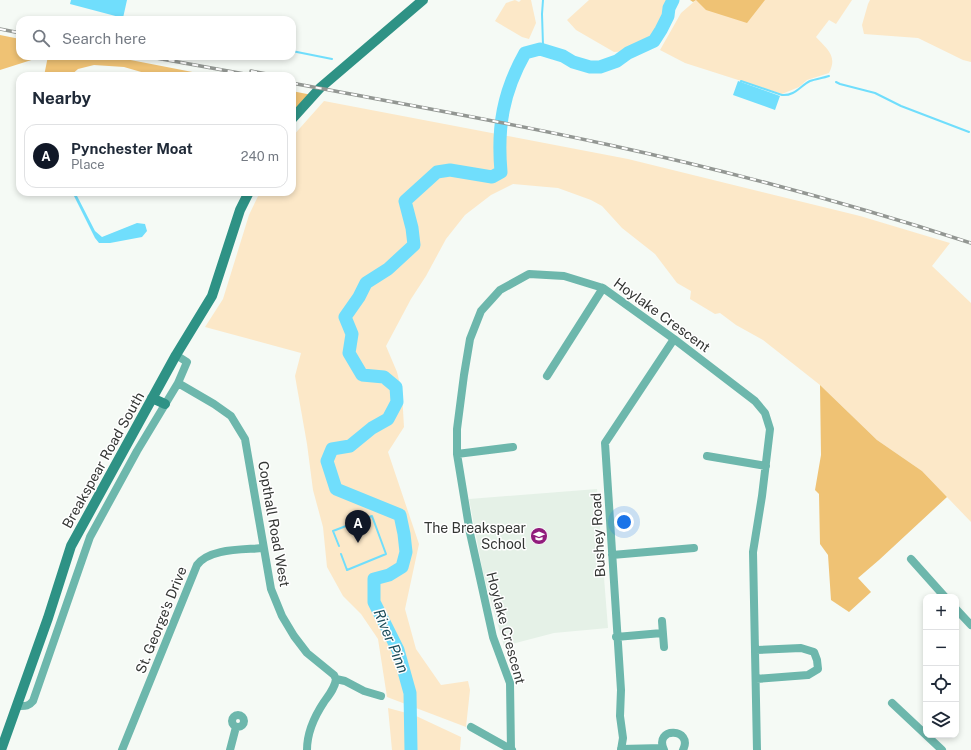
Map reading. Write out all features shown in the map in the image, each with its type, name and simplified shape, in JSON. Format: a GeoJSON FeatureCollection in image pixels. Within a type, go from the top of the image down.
{"type":"FeatureCollection","features":[{"type":"Feature","properties":{"kind":"street"},"geometry":{"type":"LineString","coordinates":[[296,115],[320,88],[423,0]]}},
{"type":"Feature","properties":{"kind":"street","name":"Breakspear Road South"},"geometry":{"type":"LineString","coordinates":[[1,750],[72,546],[176,355],[212,296],[240,210],[247,196]]}},
{"type":"Feature","properties":{"kind":"street","name":"Hoylake Crescent"},"geometry":{"type":"LineString","coordinates":[[511,750],[510,683],[493,637],[470,534],[457,454],[457,429],[470,339],[481,312],[500,290],[529,274],[564,276],[603,288],[674,339],[755,401],[765,413],[770,429],[762,496],[753,552],[757,750]]}},
{"type":"Feature","properties":{"kind":"street"},"geometry":{"type":"LineString","coordinates":[[547,376],[603,288]]}},
{"type":"Feature","properties":{"kind":"street","name":"Bushey Road"},"geometry":{"type":"LineString","coordinates":[[621,750],[624,738],[620,716],[620,690],[605,443],[674,339]]}},
{"type":"Feature","properties":{"kind":"street"},"geometry":{"type":"LineString","coordinates":[[17,706],[30,705],[33,701],[90,537],[137,451],[178,383],[187,362],[176,355]]}},
{"type":"Feature","properties":{"kind":"street","name":"Copthall Road West"},"geometry":{"type":"LineString","coordinates":[[178,383],[214,404],[231,416],[245,439],[271,589],[282,616],[294,636],[307,653],[334,675],[336,679],[345,681],[364,691],[381,696]]}},
{"type":"Feature","properties":{"kind":"street"},"geometry":{"type":"LineString","coordinates":[[152,398],[165,404]]}},
{"type":"Feature","properties":{"kind":"street"},"geometry":{"type":"LineString","coordinates":[[457,454],[513,447]]}},
{"type":"Feature","properties":{"kind":"street"},"geometry":{"type":"LineString","coordinates":[[707,456],[766,466]]}},
{"type":"Feature","properties":{"kind":"street"},"geometry":{"type":"LineString","coordinates":[[79,532],[90,537]]}},
{"type":"Feature","properties":{"kind":"street","name":"St. George's Drive"},"geometry":{"type":"LineString","coordinates":[[122,750],[197,565],[203,559],[212,554],[263,548]]}},
{"type":"Feature","properties":{"kind":"street"},"geometry":{"type":"LineString","coordinates":[[612,554],[694,548]]}},
{"type":"Feature","properties":{"kind":"street"},"geometry":{"type":"LineString","coordinates":[[911,560],[942,594]]}},
{"type":"Feature","properties":{"kind":"street"},"geometry":{"type":"LineString","coordinates":[[959,612],[971,626]]}},
{"type":"Feature","properties":{"kind":"street"},"geometry":{"type":"LineString","coordinates":[[662,621],[664,647]]}},
{"type":"Feature","properties":{"kind":"street"},"geometry":{"type":"LineString","coordinates":[[616,637],[662,634]]}},
{"type":"Feature","properties":{"kind":"street"},"geometry":{"type":"LineString","coordinates":[[756,650],[801,648],[814,652],[818,669],[808,675],[756,679]]}},
{"type":"Feature","properties":{"kind":"street"},"geometry":{"type":"LineString","coordinates":[[307,750],[309,734],[313,721],[334,687],[336,679]]}},
{"type":"Feature","properties":{"kind":"street"},"geometry":{"type":"LineString","coordinates":[[892,703],[942,750]]}},
{"type":"Feature","properties":{"kind":"street"},"geometry":{"type":"LineString","coordinates":[[230,750],[236,727]]}},
{"type":"Feature","properties":{"kind":"street"},"geometry":{"type":"LineString","coordinates":[[471,727],[511,750]]}},
{"type":"Feature","properties":{"kind":"street"},"geometry":{"type":"LineString","coordinates":[[621,750],[663,749],[663,738],[673,732],[684,739],[685,743],[683,750]]}},
{"type":"Feature","properties":{"kind":"shaded area"},"geometry":{"type":"Polygon","coordinates":[[[515,0],[519,2],[521,0],[531,0],[536,23],[529,39],[522,37],[495,21],[506,3],[515,0]]]}},
{"type":"Feature","properties":{"kind":"shaded area"},"geometry":{"type":"Polygon","coordinates":[[[589,0],[670,0],[666,16],[659,30],[652,38],[627,51],[614,52],[576,30],[567,20],[589,0]]]}},
{"type":"Feature","properties":{"kind":"shaded area"},"geometry":{"type":"Polygon","coordinates":[[[696,0],[852,0],[836,24],[829,20],[816,37],[832,57],[829,73],[807,80],[799,87],[782,94],[685,63],[660,50],[681,13],[696,0]]]}},
{"type":"Feature","properties":{"kind":"shaded area"},"geometry":{"type":"Polygon","coordinates":[[[696,0],[765,0],[747,23],[706,10],[696,0]]]}},
{"type":"Feature","properties":{"kind":"shaded area"},"geometry":{"type":"Polygon","coordinates":[[[870,0],[971,0],[971,62],[963,60],[918,38],[864,34],[862,25],[870,0]]]}},
{"type":"Feature","properties":{"kind":"shaded area"},"geometry":{"type":"Polygon","coordinates":[[[0,35],[16,38],[16,60],[31,60],[0,70],[0,35]]]}},
{"type":"Feature","properties":{"kind":"shaded area"},"geometry":{"type":"Polygon","coordinates":[[[47,60],[131,60],[192,72],[141,72],[124,67],[94,65],[78,69],[75,72],[45,72],[47,60]]]}},
{"type":"Feature","properties":{"kind":"shaded area"},"geometry":{"type":"Polygon","coordinates":[[[296,92],[312,95],[296,115],[296,92]]]}},
{"type":"Feature","properties":{"kind":"shaded area"},"geometry":{"type":"Polygon","coordinates":[[[324,101],[628,159],[860,216],[950,243],[932,266],[971,303],[971,522],[922,471],[877,440],[820,385],[763,340],[736,325],[720,313],[715,314],[690,299],[691,291],[677,283],[655,254],[622,228],[602,206],[591,200],[558,188],[513,184],[491,195],[465,215],[446,239],[386,346],[397,372],[402,393],[404,427],[388,452],[419,544],[405,609],[416,649],[441,685],[468,681],[470,690],[466,727],[387,697],[378,639],[361,614],[343,596],[327,567],[323,527],[313,490],[307,444],[295,376],[301,353],[205,327],[223,299],[249,215],[258,196],[296,196],[296,132],[324,101]]]}},
{"type":"Feature","properties":{"kind":"shaded area"},"geometry":{"type":"Polygon","coordinates":[[[820,385],[877,440],[922,471],[947,497],[858,578],[871,592],[849,612],[831,600],[828,555],[820,544],[819,494],[815,490],[821,455],[820,385]]]}},
{"type":"Feature","properties":{"kind":"shaded area","name":"The Breakspear School"},"geometry":{"type":"Polygon","coordinates":[[[597,489],[608,628],[554,633],[504,646],[483,573],[469,499],[597,489]]]}},
{"type":"Feature","properties":{"kind":"shaded area"},"geometry":{"type":"Polygon","coordinates":[[[388,708],[414,715],[461,737],[460,750],[392,750],[388,708]]]}},
{"type":"Feature","properties":{"kind":"water"},"geometry":{"type":"Polygon","coordinates":[[[71,0],[127,0],[123,16],[115,16],[70,4],[71,0]]]}},
{"type":"Feature","properties":{"kind":"water"},"geometry":{"type":"Polygon","coordinates":[[[738,81],[780,96],[775,110],[733,95],[738,81]]]}},
{"type":"Feature","properties":{"kind":"water"},"geometry":{"type":"Polygon","coordinates":[[[74,196],[77,196],[95,231],[102,237],[137,223],[145,224],[147,231],[142,237],[110,243],[99,243],[74,196]]]}},
{"type":"Feature","properties":{"kind":"waterway"},"geometry":{"type":"LineString","coordinates":[[540,49],[543,45],[543,0]]}},
{"type":"Feature","properties":{"kind":"waterway","name":"River Pinn"},"geometry":{"type":"LineString","coordinates":[[411,750],[410,693],[398,650],[374,602],[374,579],[389,575],[402,567],[406,552],[400,515],[336,489],[327,461],[332,449],[350,446],[372,428],[388,419],[397,402],[396,387],[384,377],[362,375],[349,353],[352,334],[345,317],[359,297],[366,283],[388,269],[414,245],[412,228],[405,201],[437,172],[450,170],[492,177],[501,172],[500,140],[503,110],[511,82],[525,53],[540,49],[563,56],[573,62],[590,67],[600,67],[617,61],[628,53],[654,41],[668,16],[669,8],[673,0]]}},
{"type":"Feature","properties":{"kind":"waterway"},"geometry":{"type":"LineString","coordinates":[[296,52],[332,59]]}},
{"type":"Feature","properties":{"kind":"waterway"},"geometry":{"type":"LineString","coordinates":[[741,82],[782,95],[787,95],[810,81],[829,76]]}},
{"type":"Feature","properties":{"kind":"waterway"},"geometry":{"type":"LineString","coordinates":[[836,82],[875,93],[901,106],[969,132]]}},
{"type":"Feature","properties":{"kind":"waterway"},"geometry":{"type":"LineString","coordinates":[[339,546],[333,531],[372,516],[386,554],[347,570],[341,554]]}},
{"type":"Feature","properties":{"kind":"railway"},"geometry":{"type":"LineString","coordinates":[[0,29],[16,32]]}},
{"type":"Feature","properties":{"kind":"railway"},"geometry":{"type":"LineString","coordinates":[[167,60],[234,72]]}},
{"type":"Feature","properties":{"kind":"railway"},"geometry":{"type":"LineString","coordinates":[[251,71],[256,72]]}},
{"type":"Feature","properties":{"kind":"railway"},"geometry":{"type":"LineString","coordinates":[[296,84],[449,112],[698,165],[790,189],[971,243]]}},
{"type":"Feature","properties":{"kind":"place","name":"The Breakspear School"},"geometry":{"type":"Point","coordinates":[539,536]}},
{"type":"Feature","properties":{"kind":"place","name":"Pynchester Moat"},"geometry":{"type":"Point","coordinates":[358,543]}}]}
